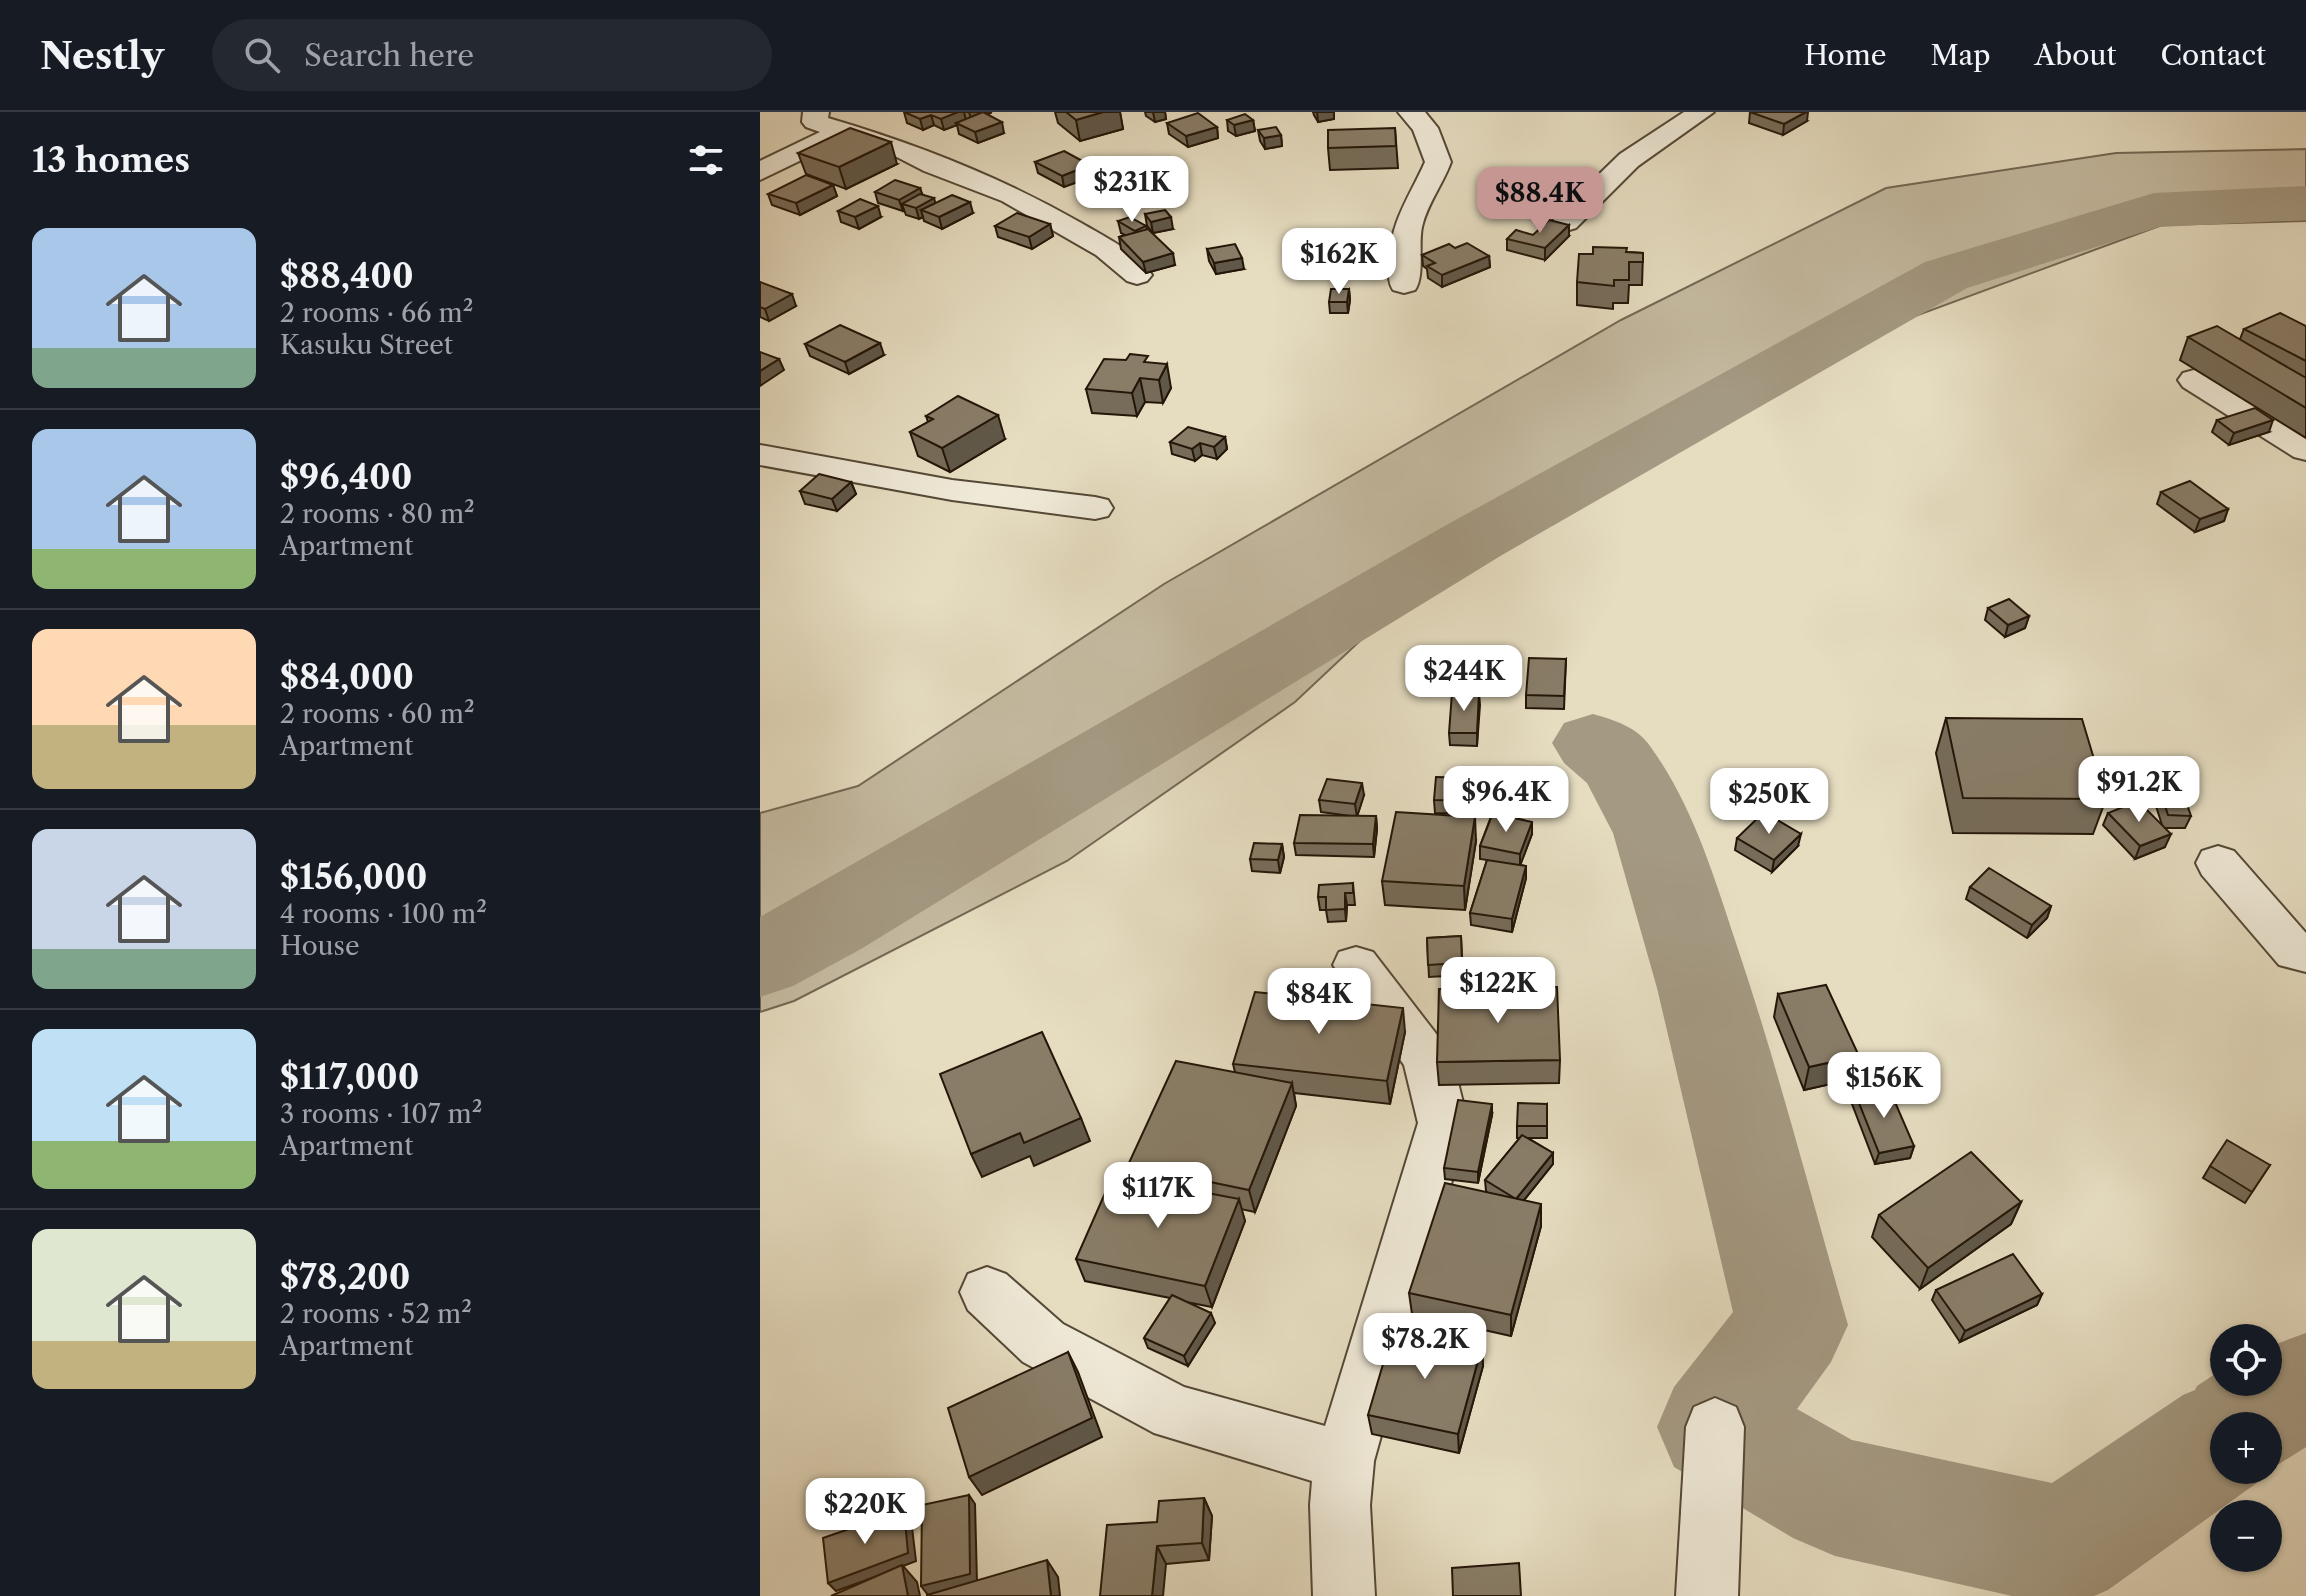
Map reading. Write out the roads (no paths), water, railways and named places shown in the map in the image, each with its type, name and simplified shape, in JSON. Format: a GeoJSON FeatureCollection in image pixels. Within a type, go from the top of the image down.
{"type":"FeatureCollection","features":[{"type":"Feature","properties":{"kind":"street"},"geometry":{"type":"LineString","coordinates":[[816,112],[815,122],[898,147],[934,165],[1012,195],[1106,249],[1137,275]]}},
{"type":"Feature","properties":{"kind":"street"},"geometry":{"type":"LineString","coordinates":[[1404,284],[1403,258],[1410,216],[1438,162],[1425,128],[1411,112]]}},
{"type":"Feature","properties":{"kind":"street"},"geometry":{"type":"LineString","coordinates":[[1566,222],[1629,160],[1701,112]]}},
{"type":"Feature","properties":{"kind":"street"},"geometry":{"type":"LineString","coordinates":[[760,172],[840,132]]}},
{"type":"Feature","properties":{"kind":"street"},"geometry":{"type":"LineString","coordinates":[[2194,380],[2306,450]]}},
{"type":"Feature","properties":{"kind":"street"},"geometry":{"type":"LineString","coordinates":[[760,455],[952,490],[1095,508]]}},
{"type":"Feature","properties":{"kind":"street"},"geometry":{"type":"LineString","coordinates":[[2218,863],[2295,952],[2306,954]]}},
{"type":"Feature","properties":{"kind":"street"},"geometry":{"type":"LineString","coordinates":[[1344,1596],[1340,1505],[1344,1461],[1443,1123],[1427,1058],[1356,965]]}},
{"type":"Feature","properties":{"kind":"street"},"geometry":{"type":"LineString","coordinates":[[987,1292],[1043,1343],[1174,1413],[1344,1461]]}},
{"type":"Feature","properties":{"kind":"street"},"geometry":{"type":"LineString","coordinates":[[1707,1596],[1715,1427]]}},
{"type":"Feature","properties":{"kind":"waterway"},"geometry":{"type":"LineString","coordinates":[[760,960],[829,924],[1476,539],[1946,275],[2154,210],[2306,203]]}},
{"type":"Feature","properties":{"kind":"waterway"},"geometry":{"type":"LineString","coordinates":[[1593,743],[1619,764],[1656,833],[1704,988],[1792,1325],[1715,1427],[1835,1496],[2065,1547],[2210,1446]]}},
{"type":"Feature","properties":{"kind":"waterway"},"geometry":{"type":"LineString","coordinates":[[2258,1412],[2277,1399],[2306,1388]]}}]}
